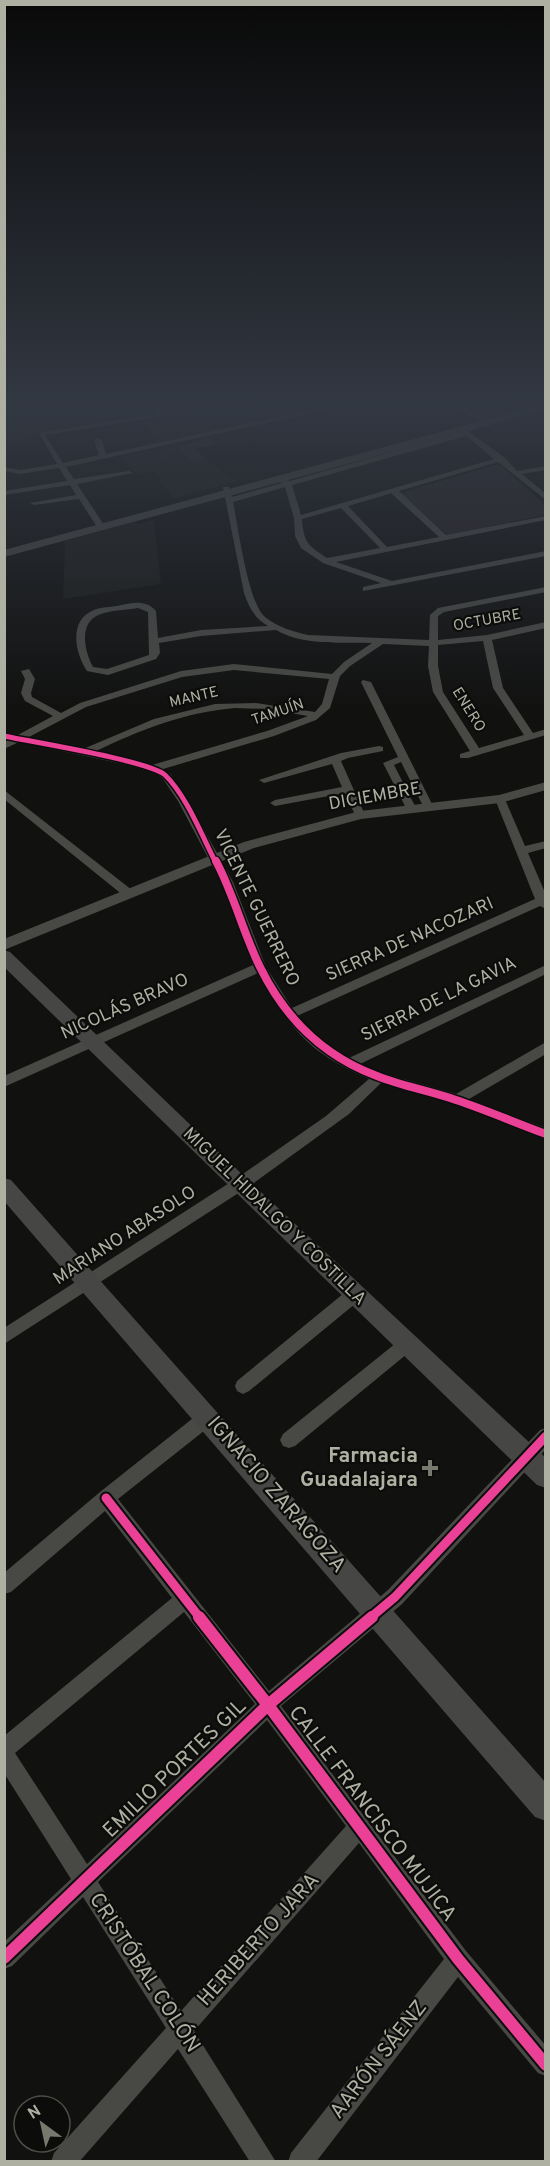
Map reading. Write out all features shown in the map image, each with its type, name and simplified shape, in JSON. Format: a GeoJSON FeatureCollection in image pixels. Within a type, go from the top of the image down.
{"type":"FeatureCollection","features":[{"type":"Feature","properties":{"kind":"main road"},"geometry":{"type":"LineString","coordinates":[[4,550],[172,508]]}},
{"type":"Feature","properties":{"kind":"main road"},"geometry":{"type":"LineString","coordinates":[[4,554],[100,526]]}},
{"type":"Feature","properties":{"kind":"main road","name":"MIGUEL HIDALGO Y COSTILLA"},"geometry":{"type":"LineString","coordinates":[[4,956],[240,1185],[546,1476]]}},
{"type":"Feature","properties":{"kind":"main road","name":"IGNACIO ZARAGOZA"},"geometry":{"type":"LineString","coordinates":[[4,1186],[546,1806]]}},
{"type":"Feature","properties":{"kind":"street"},"geometry":{"type":"LineString","coordinates":[[89,508],[100,526]]}},
{"type":"Feature","properties":{"kind":"street"},"geometry":{"type":"LineString","coordinates":[[231,508],[248,593],[254,608],[262,619],[287,633]]}},
{"type":"Feature","properties":{"kind":"street"},"geometry":{"type":"LineString","coordinates":[[294,508],[298,518],[299,536],[304,546],[326,561],[393,585]]}},
{"type":"Feature","properties":{"kind":"street"},"geometry":{"type":"LineString","coordinates":[[298,518],[336,508]]}},
{"type":"Feature","properties":{"kind":"street"},"geometry":{"type":"LineString","coordinates":[[346,508],[385,549]]}},
{"type":"Feature","properties":{"kind":"street"},"geometry":{"type":"LineString","coordinates":[[412,508],[445,538]]}},
{"type":"Feature","properties":{"kind":"street"},"geometry":{"type":"LineString","coordinates":[[326,561],[546,518]]}},
{"type":"Feature","properties":{"kind":"street"},"geometry":{"type":"LineString","coordinates":[[366,589],[546,553]]}},
{"type":"Feature","properties":{"kind":"street","name":"ENERO"},"geometry":{"type":"LineString","coordinates":[[476,752],[438,692],[433,666],[434,615],[436,612],[546,589]]}},
{"type":"Feature","properties":{"kind":"street"},"geometry":{"type":"LineString","coordinates":[[138,605],[146,606],[152,612],[155,641],[155,653],[147,660],[101,673],[90,669],[84,658],[80,642],[84,621],[91,615],[138,605]]}},
{"type":"Feature","properties":{"kind":"street","name":"OCTUBRE"},"geometry":{"type":"LineString","coordinates":[[287,633],[308,638],[379,643],[433,643],[487,638],[545,626]]}},
{"type":"Feature","properties":{"kind":"street"},"geometry":{"type":"LineString","coordinates":[[155,641],[201,633],[275,628]]}},
{"type":"Feature","properties":{"kind":"street"},"geometry":{"type":"LineString","coordinates":[[191,636],[200,638],[287,633]]}},
{"type":"Feature","properties":{"kind":"street"},"geometry":{"type":"LineString","coordinates":[[487,638],[498,688],[530,736]]}},
{"type":"Feature","properties":{"kind":"street"},"geometry":{"type":"LineString","coordinates":[[4,746],[21,739],[60,716],[113,694],[181,674],[208,669],[260,668],[334,677],[379,643]]}},
{"type":"Feature","properties":{"kind":"street"},"geometry":{"type":"LineString","coordinates":[[27,671],[30,679],[26,693],[28,699],[60,716]]}},
{"type":"Feature","properties":{"kind":"street","name":"TAMUÍN"},"geometry":{"type":"LineString","coordinates":[[154,768],[262,735],[317,715],[327,705],[330,685],[334,677]]}},
{"type":"Feature","properties":{"kind":"street"},"geometry":{"type":"LineString","coordinates":[[366,682],[428,806]]}},
{"type":"Feature","properties":{"kind":"street","name":"MANTE"},"geometry":{"type":"LineString","coordinates":[[83,753],[153,724],[218,706],[254,705],[317,715]]}},
{"type":"Feature","properties":{"kind":"street"},"geometry":{"type":"LineString","coordinates":[[464,756],[546,732]]}},
{"type":"Feature","properties":{"kind":"street"},"geometry":{"type":"LineString","coordinates":[[4,736],[154,768]]}},
{"type":"Feature","properties":{"kind":"street"},"geometry":{"type":"LineString","coordinates":[[274,803],[280,787],[345,755],[379,749]]}},
{"type":"Feature","properties":{"kind":"street"},"geometry":{"type":"LineString","coordinates":[[405,758],[391,760],[388,763],[411,808]]}},
{"type":"Feature","properties":{"kind":"street"},"geometry":{"type":"LineString","coordinates":[[335,760],[360,815]]}},
{"type":"Feature","properties":{"kind":"street","name":"VICENTE GUERRERO"},"geometry":{"type":"LineString","coordinates":[[154,768],[167,777],[175,788],[227,882],[260,967],[289,1014],[302,1030],[348,1064],[378,1077],[457,1100],[546,1134]]}},
{"type":"Feature","properties":{"kind":"street","name":"DICIEMBRE"},"geometry":{"type":"LineString","coordinates":[[4,945],[249,845],[360,815],[500,799],[546,786]]}},
{"type":"Feature","properties":{"kind":"street"},"geometry":{"type":"LineString","coordinates":[[280,787],[348,789]]}},
{"type":"Feature","properties":{"kind":"street"},"geometry":{"type":"LineString","coordinates":[[4,793],[128,893]]}},
{"type":"Feature","properties":{"kind":"street"},"geometry":{"type":"LineString","coordinates":[[500,799],[544,902]]}},
{"type":"Feature","properties":{"kind":"street"},"geometry":{"type":"LineString","coordinates":[[522,851],[546,844]]}},
{"type":"Feature","properties":{"kind":"street","name":"SIERRA DE NACOZARI"},"geometry":{"type":"LineString","coordinates":[[289,1014],[544,902]]}},
{"type":"Feature","properties":{"kind":"street","name":"NICOLÁS BRAVO"},"geometry":{"type":"LineString","coordinates":[[4,1082],[260,967]]}},
{"type":"Feature","properties":{"kind":"street","name":"SIERRA DE LA GAVIA"},"geometry":{"type":"LineString","coordinates":[[348,1064],[546,969]]}},
{"type":"Feature","properties":{"kind":"street"},"geometry":{"type":"LineString","coordinates":[[457,1100],[546,1047]]}},
{"type":"Feature","properties":{"kind":"street","name":"MARIANO ABASOLO"},"geometry":{"type":"LineString","coordinates":[[4,1337],[240,1185],[347,1108],[365,1093],[378,1077]]}},
{"type":"Feature","properties":{"kind":"street"},"geometry":{"type":"LineString","coordinates":[[243,1386],[355,1294]]}},
{"type":"Feature","properties":{"kind":"street"},"geometry":{"type":"LineString","coordinates":[[289,1440],[407,1344]]}},
{"type":"Feature","properties":{"kind":"street"},"geometry":{"type":"LineString","coordinates":[[4,1585],[106,1498],[208,1417]]}},
{"type":"Feature","properties":{"kind":"street","name":"EMILIO PORTES GIL"},"geometry":{"type":"LineString","coordinates":[[4,1958],[268,1705],[395,1597],[546,1436]]}},
{"type":"Feature","properties":{"kind":"street","name":"CALLE FRANCISCO MUJICA"},"geometry":{"type":"LineString","coordinates":[[106,1498],[268,1705],[458,1959],[546,2065]]}},
{"type":"Feature","properties":{"kind":"street"},"geometry":{"type":"LineString","coordinates":[[4,1751],[185,1599]]}},
{"type":"Feature","properties":{"kind":"street","name":"CRISTÓBAL COLÓN"},"geometry":{"type":"LineString","coordinates":[[4,1751],[84,1881],[264,2162]]}},
{"type":"Feature","properties":{"kind":"street","name":"HERIBERTO JARA"},"geometry":{"type":"LineString","coordinates":[[63,2162],[360,1826]]}},
{"type":"Feature","properties":{"kind":"street","name":"AARÓN SÁENZ"},"geometry":{"type":"LineString","coordinates":[[300,2162],[458,1959]]}},
{"type":"Feature","properties":{"kind":"shaded area"},"geometry":{"type":"Polygon","coordinates":[[[418,508],[545,508],[545,515],[447,535],[418,508]]]}},
{"type":"Feature","properties":{"kind":"shaded area"},"geometry":{"type":"Polygon","coordinates":[[[154,520],[161,584],[63,599],[65,541],[134,522],[140,524],[154,520]]]}},
{"type":"Feature","properties":{"kind":"cycle path"},"geometry":{"type":"LineString","coordinates":[[4,736],[130,762],[160,771],[167,777],[183,801],[227,882],[260,967],[289,1014],[302,1030],[322,1048],[348,1064],[378,1077],[457,1100],[546,1134]]}},
{"type":"Feature","properties":{"kind":"cycle path"},"geometry":{"type":"LineString","coordinates":[[4,1958],[268,1705],[395,1597],[546,1436]]}},
{"type":"Feature","properties":{"kind":"cycle path"},"geometry":{"type":"LineString","coordinates":[[106,1498],[268,1705],[458,1959],[546,2065]]}},
{"type":"Feature","properties":{"kind":"place","name":"Farmacia Guadalajara"},"geometry":{"type":"Point","coordinates":[430,1468]}}]}
